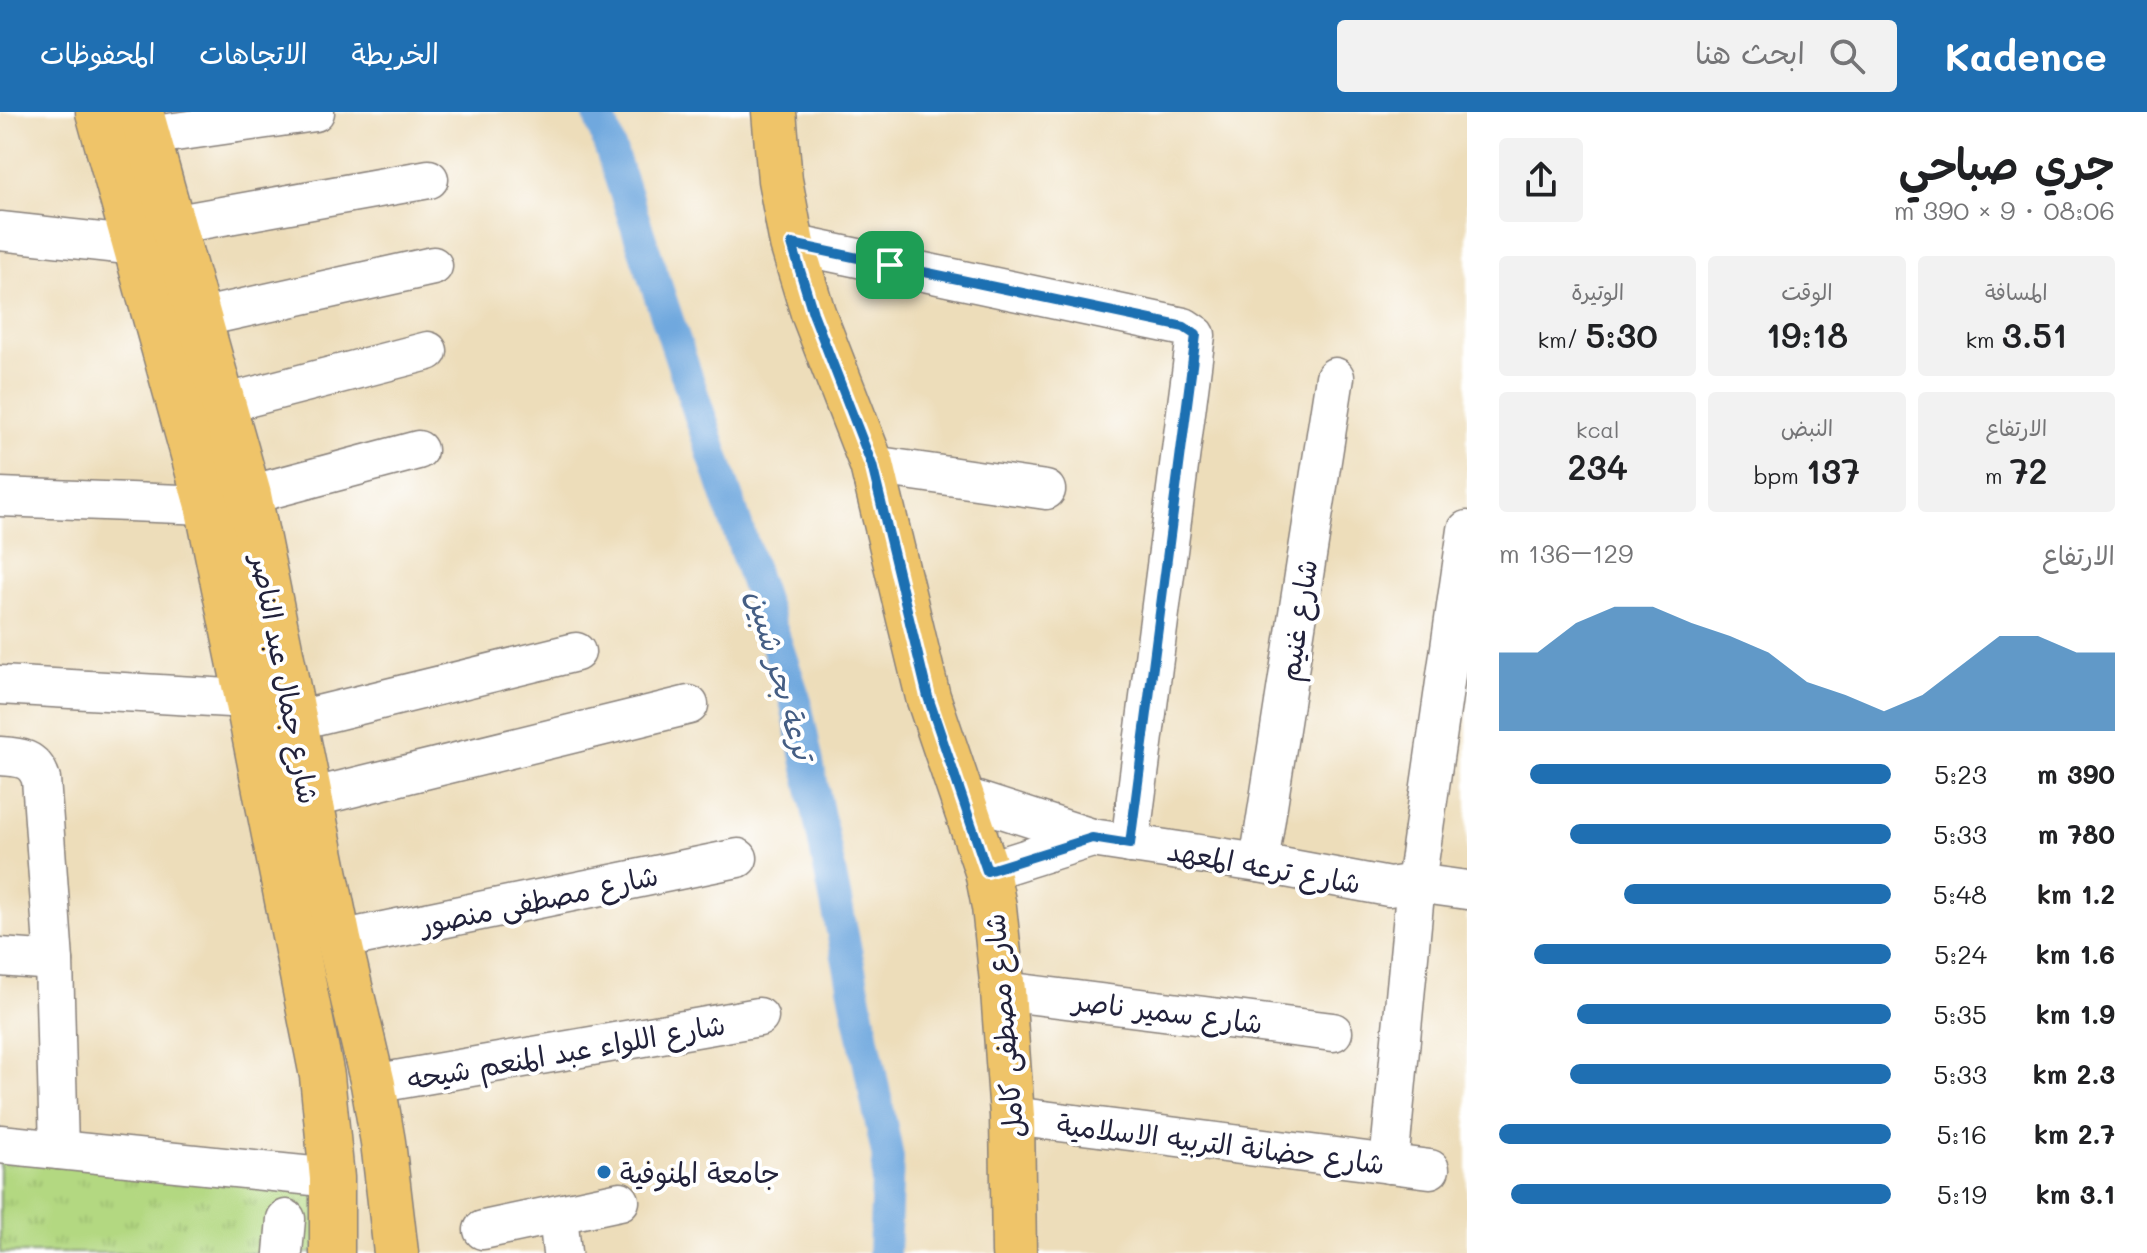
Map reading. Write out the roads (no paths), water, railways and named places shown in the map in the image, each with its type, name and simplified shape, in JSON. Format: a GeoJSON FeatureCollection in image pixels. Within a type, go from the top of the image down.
{"type":"FeatureCollection","features":[{"type":"Feature","properties":{"kind":"main road","name":"شارع جمال عبد الناصر"},"geometry":{"type":"LineString","coordinates":[[98,112],[155,236],[199,318],[249,495],[339,940],[373,1084],[396,1253]]}},
{"type":"Feature","properties":{"kind":"main road","name":"شارع مصطفى كامل"},"geometry":{"type":"LineString","coordinates":[[774,112],[780,180],[792,244],[813,313],[872,465],[928,697],[987,871],[1003,991],[1012,1116],[1014,1253]]}},
{"type":"Feature","properties":{"kind":"main road","name":"شارع جمال عبد الناصر"},"geometry":{"type":"LineString","coordinates":[[144,124],[155,236],[322,1076],[332,1178],[332,1253]]}},
{"type":"Feature","properties":{"kind":"street"},"geometry":{"type":"LineString","coordinates":[[144,124],[315,112]]}},
{"type":"Feature","properties":{"kind":"street"},"geometry":{"type":"LineString","coordinates":[[0,231],[155,236],[429,179]]}},
{"type":"Feature","properties":{"kind":"street"},"geometry":{"type":"LineString","coordinates":[[792,244],[1184,327],[1196,335],[1130,844]]}},
{"type":"Feature","properties":{"kind":"street"},"geometry":{"type":"LineString","coordinates":[[199,318],[433,266]]}},
{"type":"Feature","properties":{"kind":"street"},"geometry":{"type":"LineString","coordinates":[[223,404],[428,351]]}},
{"type":"Feature","properties":{"kind":"street","name":"شارع غنيم"},"geometry":{"type":"LineString","coordinates":[[1259,863],[1335,377]]}},
{"type":"Feature","properties":{"kind":"street"},"geometry":{"type":"LineString","coordinates":[[249,495],[418,450]]}},
{"type":"Feature","properties":{"kind":"street"},"geometry":{"type":"LineString","coordinates":[[872,465],[1046,490]]}},
{"type":"Feature","properties":{"kind":"street"},"geometry":{"type":"LineString","coordinates":[[0,497],[207,505]]}},
{"type":"Feature","properties":{"kind":"street"},"geometry":{"type":"LineString","coordinates":[[1389,1164],[1406,892],[1467,530]]}},
{"type":"Feature","properties":{"kind":"street"},"geometry":{"type":"LineString","coordinates":[[294,721],[576,652]]}},
{"type":"Feature","properties":{"kind":"street"},"geometry":{"type":"LineString","coordinates":[[0,685],[247,699]]}},
{"type":"Feature","properties":{"kind":"street"},"geometry":{"type":"LineString","coordinates":[[310,798],[689,705]]}},
{"type":"Feature","properties":{"kind":"street"},"geometry":{"type":"LineString","coordinates":[[0,756],[30,761],[38,768],[41,779],[54,961],[59,1150]]}},
{"type":"Feature","properties":{"kind":"street","name":"شارع ترعه المعهد"},"geometry":{"type":"LineString","coordinates":[[962,796],[1092,838],[1259,863],[1406,892],[1467,917]]}},
{"type":"Feature","properties":{"kind":"street","name":"شارع ترعه المعهد"},"geometry":{"type":"LineString","coordinates":[[987,871],[1092,838]]}},
{"type":"Feature","properties":{"kind":"street","name":"شارع مصطفى منصور"},"geometry":{"type":"LineString","coordinates":[[339,940],[738,858]]}},
{"type":"Feature","properties":{"kind":"street","name":"شارع ترعه المعهد"},"geometry":{"type":"LineString","coordinates":[[1406,892],[1467,890]]}},
{"type":"Feature","properties":{"kind":"street"},"geometry":{"type":"LineString","coordinates":[[0,957],[54,961]]}},
{"type":"Feature","properties":{"kind":"street","name":"شارع سمير ناصر"},"geometry":{"type":"LineString","coordinates":[[1003,991],[1333,1032]]}},
{"type":"Feature","properties":{"kind":"street","name":"شارع اللواء عبد المنعم شيحه"},"geometry":{"type":"LineString","coordinates":[[373,1084],[759,1017]]}},
{"type":"Feature","properties":{"kind":"street","name":"شارع حضانة التربيه الاسلامية"},"geometry":{"type":"LineString","coordinates":[[1012,1116],[1430,1169]]}},
{"type":"Feature","properties":{"kind":"street"},"geometry":{"type":"LineString","coordinates":[[0,1144],[332,1178]]}},
{"type":"Feature","properties":{"kind":"street"},"geometry":{"type":"LineString","coordinates":[[483,1230],[620,1201]]}},
{"type":"Feature","properties":{"kind":"street"},"geometry":{"type":"LineString","coordinates":[[558,1215],[562,1253]]}},
{"type":"Feature","properties":{"kind":"waterway","name":"ترعة بحر شبين"},"geometry":{"type":"LineString","coordinates":[[598,112],[795,699],[888,1158],[884,1253]]}},
{"type":"Feature","properties":{"kind":"place","name":"جامعة المنوفية"},"geometry":{"type":"Point","coordinates":[604,1172]}}]}
